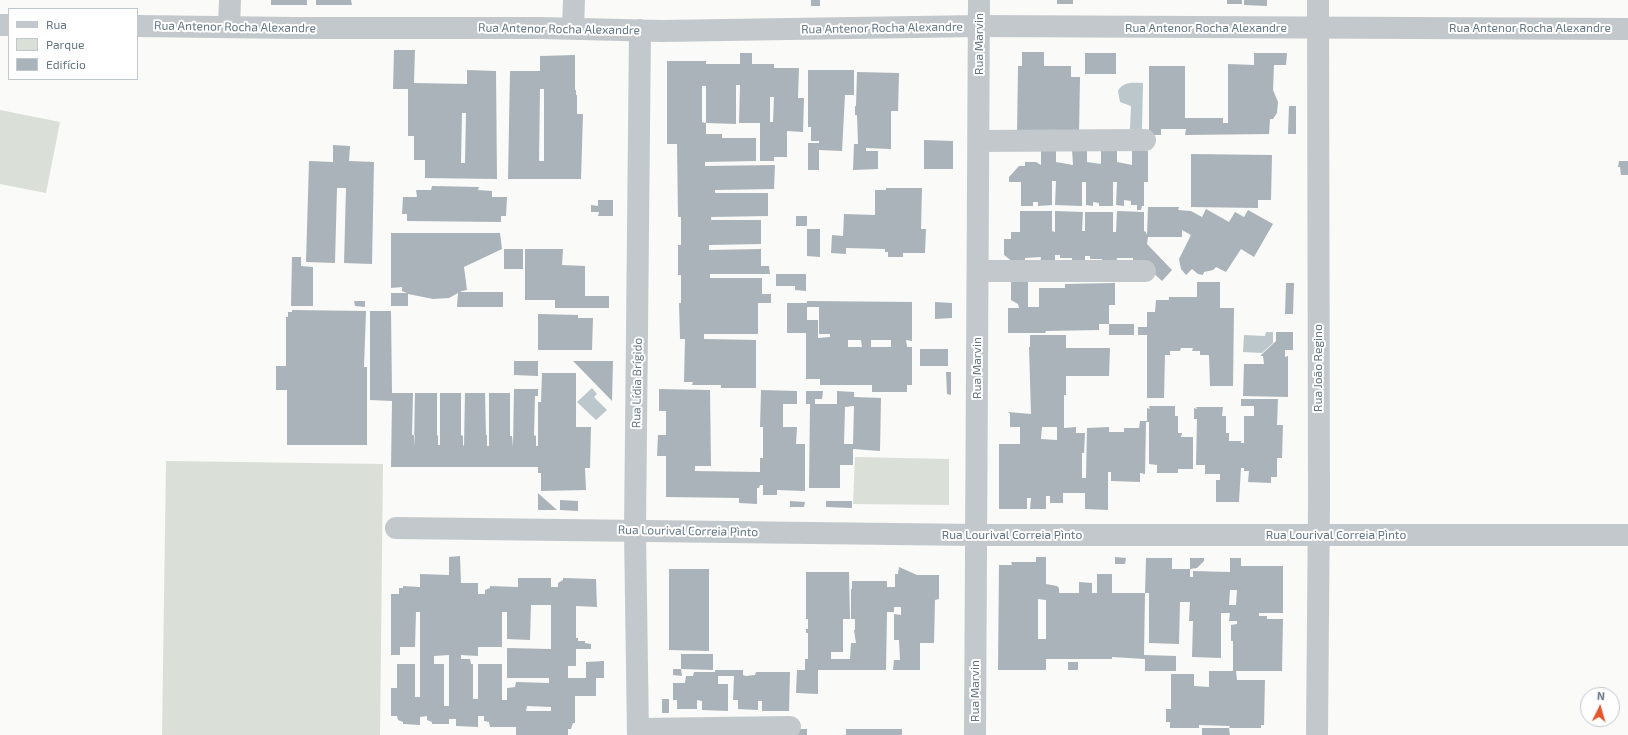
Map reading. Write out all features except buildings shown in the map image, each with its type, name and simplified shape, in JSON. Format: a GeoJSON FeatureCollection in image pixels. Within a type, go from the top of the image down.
{"type":"FeatureCollection","features":[{"type":"Feature","properties":{"kind":"street"},"geometry":{"type":"LineString","coordinates":[[229,27],[230,0]]}},
{"type":"Feature","properties":{"kind":"street"},"geometry":{"type":"LineString","coordinates":[[573,28],[574,0]]}},
{"type":"Feature","properties":{"kind":"street","name":"Rua Marvin"},"geometry":{"type":"LineString","coordinates":[[975,735],[979,0]]}},
{"type":"Feature","properties":{"kind":"street","name":"Rua João Regino"},"geometry":{"type":"LineString","coordinates":[[1317,735],[1319,535],[1318,0]]}},
{"type":"Feature","properties":{"kind":"street","name":"Rua Antenor Rocha Alexandre"},"geometry":{"type":"LineString","coordinates":[[138,26],[573,28],[662,31],[979,26],[1628,29]]}},
{"type":"Feature","properties":{"kind":"street","name":"Rua Lídia Brígido"},"geometry":{"type":"LineString","coordinates":[[638,732],[635,531],[640,30]]}},
{"type":"Feature","properties":{"kind":"street"},"geometry":{"type":"LineString","coordinates":[[979,141],[1145,140]]}},
{"type":"Feature","properties":{"kind":"street"},"geometry":{"type":"LineString","coordinates":[[978,271],[1145,270]]}},
{"type":"Feature","properties":{"kind":"street","name":"Rua Lourival Correia Pìnto"},"geometry":{"type":"LineString","coordinates":[[396,528],[976,535],[1628,535]]}},
{"type":"Feature","properties":{"kind":"street"},"geometry":{"type":"LineString","coordinates":[[638,732],[790,727]]}},
{"type":"Feature","properties":{"kind":"green space"},"geometry":{"type":"Polygon","coordinates":[[[0,110],[60,122],[46,193],[0,184],[0,110]]]}},
{"type":"Feature","properties":{"kind":"green space"},"geometry":{"type":"Polygon","coordinates":[[[855,457],[949,459],[949,505],[853,504],[855,457]]]}},
{"type":"Feature","properties":{"kind":"green space"},"geometry":{"type":"Polygon","coordinates":[[[166,461],[383,464],[380,735],[162,735],[166,461]]]}},
{"type":"Feature","properties":{"kind":"shaded area"},"geometry":{"type":"Polygon","coordinates":[[[1143,83],[1142,129],[1130,129],[1131,106],[1120,102],[1118,91],[1126,84],[1143,83]]]}},
{"type":"Feature","properties":{"kind":"shaded area"},"geometry":{"type":"Polygon","coordinates":[[[1266,332],[1273,332],[1273,343],[1262,353],[1243,352],[1244,335],[1265,336],[1266,332]]]}},
{"type":"Feature","properties":{"kind":"shaded area"},"geometry":{"type":"Polygon","coordinates":[[[592,388],[597,394],[594,397],[607,410],[596,420],[577,402],[592,388]]]}}]}
